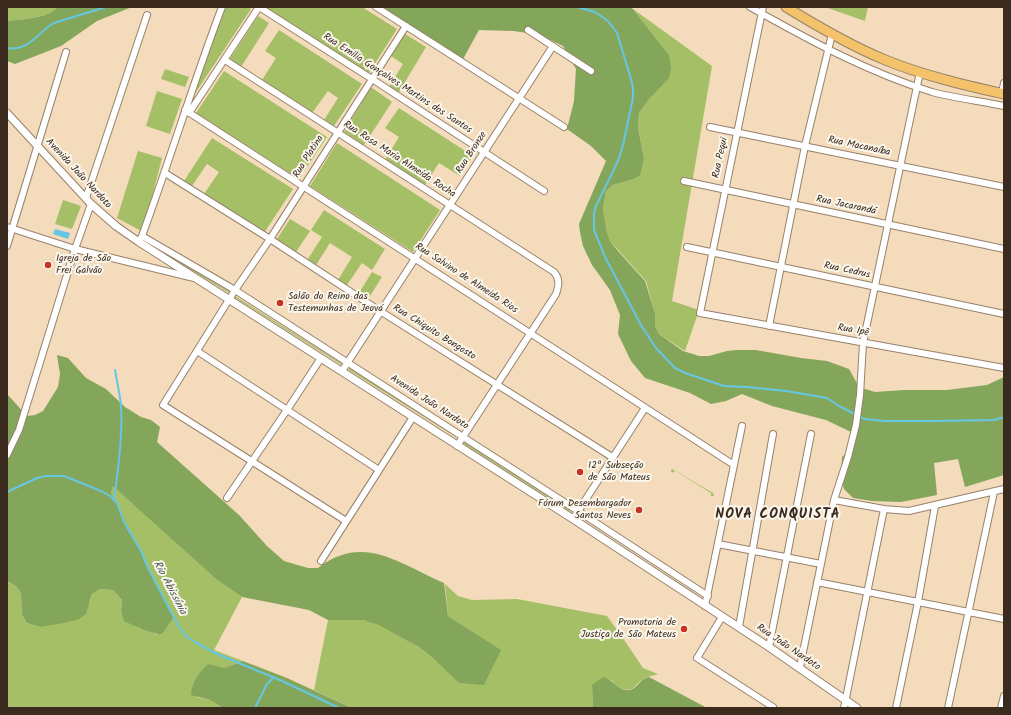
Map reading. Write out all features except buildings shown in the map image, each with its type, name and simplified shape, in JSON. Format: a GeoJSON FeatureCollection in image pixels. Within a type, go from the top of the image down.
{"type":"FeatureCollection","features":[{"type":"Feature","properties":{"kind":"main road"},"geometry":{"type":"LineString","coordinates":[[786,7],[832,34],[883,59],[920,72],[1003,94]]}},
{"type":"Feature","properties":{"kind":"street"},"geometry":{"type":"LineString","coordinates":[[141,239],[187,112],[206,48],[222,7]]}},
{"type":"Feature","properties":{"kind":"street"},"geometry":{"type":"LineString","coordinates":[[187,112],[225,60],[259,7]]}},
{"type":"Feature","properties":{"kind":"street","name":"Rua Emilia Gonçalves Martins dos Santos"},"geometry":{"type":"LineString","coordinates":[[259,7],[544,191]]}},
{"type":"Feature","properties":{"kind":"street"},"geometry":{"type":"LineString","coordinates":[[376,7],[564,127]]}},
{"type":"Feature","properties":{"kind":"street"},"geometry":{"type":"LineString","coordinates":[[750,7],[762,10],[828,50],[885,76],[934,92],[1004,106]]}},
{"type":"Feature","properties":{"kind":"street","name":"Rua Pequi"},"geometry":{"type":"LineString","coordinates":[[700,313],[762,10]]}},
{"type":"Feature","properties":{"kind":"street"},"geometry":{"type":"LineString","coordinates":[[86,198],[147,15]]}},
{"type":"Feature","properties":{"kind":"street","name":"Rua Platina"},"geometry":{"type":"LineString","coordinates":[[252,462],[163,405],[229,299],[270,239],[406,26]]}},
{"type":"Feature","properties":{"kind":"street"},"geometry":{"type":"LineString","coordinates":[[528,30],[590,71]]}},
{"type":"Feature","properties":{"kind":"street"},"geometry":{"type":"LineString","coordinates":[[769,326],[805,146],[832,34]]}},
{"type":"Feature","properties":{"kind":"street","name":"Rua Bronze"},"geometry":{"type":"LineString","coordinates":[[342,371],[553,46]]}},
{"type":"Feature","properties":{"kind":"street"},"geometry":{"type":"LineString","coordinates":[[7,246],[10,228],[38,146],[66,52]]}},
{"type":"Feature","properties":{"kind":"street","name":"Rua Rosa Maria Almeida Rocha"},"geometry":{"type":"LineString","coordinates":[[225,60],[554,272],[559,282],[556,294],[530,332]]}},
{"type":"Feature","properties":{"kind":"street"},"geometry":{"type":"LineString","coordinates":[[800,667],[834,500],[856,426],[860,395],[863,343],[920,72]]}},
{"type":"Feature","properties":{"kind":"street"},"geometry":{"type":"LineString","coordinates":[[1003,94],[1004,83]]}},
{"type":"Feature","properties":{"kind":"street","name":"Rua Salvino de Almeida Rios"},"geometry":{"type":"LineString","coordinates":[[187,112],[734,465]]}},
{"type":"Feature","properties":{"kind":"street","name":"Avenida João Nardoto"},"geometry":{"type":"LineString","coordinates":[[7,113],[91,204],[116,226],[235,290],[578,510],[708,596]]}},
{"type":"Feature","properties":{"kind":"street","name":"Rua Macanaíba"},"geometry":{"type":"LineString","coordinates":[[710,127],[1004,187]]}},
{"type":"Feature","properties":{"kind":"street","name":"Rua Chiquito Bongosto"},"geometry":{"type":"LineString","coordinates":[[165,173],[612,457]]}},
{"type":"Feature","properties":{"kind":"street","name":"Rua Jacarandá"},"geometry":{"type":"LineString","coordinates":[[684,181],[1004,250]]}},
{"type":"Feature","properties":{"kind":"street"},"geometry":{"type":"LineString","coordinates":[[7,455],[18,430],[75,249],[91,204]]}},
{"type":"Feature","properties":{"kind":"street"},"geometry":{"type":"LineString","coordinates":[[10,228],[75,249],[197,279]]}},
{"type":"Feature","properties":{"kind":"street","name":"Avenida João Nardoto"},"geometry":{"type":"LineString","coordinates":[[141,239],[197,279],[573,519],[705,606]]}},
{"type":"Feature","properties":{"kind":"street","name":"Rua Cedrus"},"geometry":{"type":"LineString","coordinates":[[687,247],[1004,314]]}},
{"type":"Feature","properties":{"kind":"street","name":"Rua Ipê"},"geometry":{"type":"LineString","coordinates":[[700,313],[1004,368]]}},
{"type":"Feature","properties":{"kind":"street"},"geometry":{"type":"LineString","coordinates":[[457,446],[530,332]]}},
{"type":"Feature","properties":{"kind":"street"},"geometry":{"type":"LineString","coordinates":[[197,351],[379,470]]}},
{"type":"Feature","properties":{"kind":"street"},"geometry":{"type":"LineString","coordinates":[[227,498],[321,358]]}},
{"type":"Feature","properties":{"kind":"street"},"geometry":{"type":"LineString","coordinates":[[573,519],[645,408]]}},
{"type":"Feature","properties":{"kind":"street"},"geometry":{"type":"LineString","coordinates":[[321,561],[413,417]]}},
{"type":"Feature","properties":{"kind":"street"},"geometry":{"type":"LineString","coordinates":[[705,606],[742,426]]}},
{"type":"Feature","properties":{"kind":"street"},"geometry":{"type":"LineString","coordinates":[[739,627],[773,434]]}},
{"type":"Feature","properties":{"kind":"street"},"geometry":{"type":"LineString","coordinates":[[769,647],[811,434]]}},
{"type":"Feature","properties":{"kind":"street"},"geometry":{"type":"LineString","coordinates":[[252,462],[346,521]]}},
{"type":"Feature","properties":{"kind":"street"},"geometry":{"type":"LineString","coordinates":[[834,500],[884,509],[909,511],[936,506],[1004,489]]}},
{"type":"Feature","properties":{"kind":"street"},"geometry":{"type":"LineString","coordinates":[[948,708],[994,492]]}},
{"type":"Feature","properties":{"kind":"street"},"geometry":{"type":"LineString","coordinates":[[896,708],[936,506]]}},
{"type":"Feature","properties":{"kind":"street"},"geometry":{"type":"LineString","coordinates":[[844,708],[884,509]]}},
{"type":"Feature","properties":{"kind":"street"},"geometry":{"type":"LineString","coordinates":[[718,544],[821,564]]}},
{"type":"Feature","properties":{"kind":"street"},"geometry":{"type":"LineString","coordinates":[[817,582],[1004,619]]}},
{"type":"Feature","properties":{"kind":"street","name":"Rua João Nardoto"},"geometry":{"type":"LineString","coordinates":[[705,606],[800,667],[857,708]]}},
{"type":"Feature","properties":{"kind":"street"},"geometry":{"type":"LineString","coordinates":[[722,617],[698,658],[773,707]]}},
{"type":"Feature","properties":{"kind":"street"},"geometry":{"type":"LineString","coordinates":[[1001,708],[1004,696]]}},
{"type":"Feature","properties":{"kind":"green space"},"geometry":{"type":"Polygon","coordinates":[[[7,7],[58,7],[41,16],[7,21],[7,7]]]}},
{"type":"Feature","properties":{"kind":"green space"},"geometry":{"type":"Polygon","coordinates":[[[58,7],[132,7],[97,21],[61,46],[15,64],[7,61],[7,21],[41,16],[58,7]]]}},
{"type":"Feature","properties":{"kind":"green space"},"geometry":{"type":"Polygon","coordinates":[[[224,7],[247,7],[251,9],[194,95],[224,7]]]}},
{"type":"Feature","properties":{"kind":"green space"},"geometry":{"type":"Polygon","coordinates":[[[265,7],[362,7],[397,29],[369,73],[265,7]]]}},
{"type":"Feature","properties":{"kind":"green space"},"geometry":{"type":"Polygon","coordinates":[[[381,7],[629,7],[633,9],[669,55],[671,68],[669,78],[649,99],[639,113],[638,128],[644,158],[640,175],[634,179],[613,185],[606,191],[603,209],[610,241],[645,281],[655,313],[655,326],[659,334],[683,351],[699,356],[709,356],[727,351],[756,350],[827,361],[849,369],[859,387],[875,392],[947,390],[987,385],[1004,377],[1004,475],[965,487],[958,459],[934,463],[937,495],[901,502],[872,501],[853,498],[844,489],[841,479],[842,457],[848,452],[851,432],[826,420],[772,406],[742,394],[726,401],[711,404],[690,393],[645,378],[631,361],[618,334],[620,315],[610,290],[592,265],[583,246],[579,224],[606,161],[591,146],[567,129],[574,101],[576,69],[563,46],[540,35],[514,31],[479,30],[463,59],[381,7]]]}},
{"type":"Feature","properties":{"kind":"green space"},"geometry":{"type":"Polygon","coordinates":[[[825,7],[868,7],[865,21],[825,7]]]}},
{"type":"Feature","properties":{"kind":"green space"},"geometry":{"type":"Polygon","coordinates":[[[633,9],[712,66],[672,301],[699,310],[685,351],[659,334],[655,326],[655,313],[646,281],[610,241],[603,209],[606,191],[613,185],[634,179],[644,158],[638,128],[639,113],[658,88],[669,55],[633,9]]]}},
{"type":"Feature","properties":{"kind":"green space"},"geometry":{"type":"Polygon","coordinates":[[[258,16],[269,23],[241,67],[230,59],[258,16]]]}},
{"type":"Feature","properties":{"kind":"green space"},"geometry":{"type":"Polygon","coordinates":[[[279,30],[362,84],[334,126],[324,120],[338,98],[328,91],[312,113],[262,80],[276,58],[265,51],[279,30]]]}},
{"type":"Feature","properties":{"kind":"green space"},"geometry":{"type":"Polygon","coordinates":[[[405,34],[426,47],[399,92],[389,87],[403,64],[391,56],[405,34]]]}},
{"type":"Feature","properties":{"kind":"green space"},"geometry":{"type":"Polygon","coordinates":[[[165,69],[189,77],[185,87],[161,79],[165,69]]]}},
{"type":"Feature","properties":{"kind":"green space"},"geometry":{"type":"Polygon","coordinates":[[[224,71],[327,137],[299,179],[196,113],[224,71]]]}},
{"type":"Feature","properties":{"kind":"green space"},"geometry":{"type":"Polygon","coordinates":[[[371,87],[392,102],[364,145],[344,132],[371,87]]]}},
{"type":"Feature","properties":{"kind":"green space"},"geometry":{"type":"Polygon","coordinates":[[[157,91],[182,99],[170,134],[146,126],[157,91]]]}},
{"type":"Feature","properties":{"kind":"green space"},"geometry":{"type":"Polygon","coordinates":[[[399,108],[473,156],[460,176],[439,163],[425,185],[385,160],[399,137],[385,128],[399,108]]]}},
{"type":"Feature","properties":{"kind":"green space"},"geometry":{"type":"Polygon","coordinates":[[[212,138],[293,189],[264,233],[204,194],[219,172],[207,164],[192,186],[184,181],[212,138]]]}},
{"type":"Feature","properties":{"kind":"green space"},"geometry":{"type":"Polygon","coordinates":[[[337,143],[440,210],[413,252],[310,186],[337,143]]]}},
{"type":"Feature","properties":{"kind":"green space"},"geometry":{"type":"Polygon","coordinates":[[[138,151],[162,158],[143,232],[117,218],[138,151]]]}},
{"type":"Feature","properties":{"kind":"green space"},"geometry":{"type":"Polygon","coordinates":[[[63,200],[81,206],[72,229],[55,224],[63,200]]]}},
{"type":"Feature","properties":{"kind":"green space"},"geometry":{"type":"Polygon","coordinates":[[[324,210],[385,249],[372,270],[362,263],[347,285],[338,280],[352,257],[330,243],[316,265],[308,259],[322,237],[311,230],[324,210]]]}},
{"type":"Feature","properties":{"kind":"green space"},"geometry":{"type":"Polygon","coordinates":[[[290,219],[310,231],[296,252],[277,239],[290,219]]]}},
{"type":"Feature","properties":{"kind":"green space"},"geometry":{"type":"Polygon","coordinates":[[[146,241],[228,291],[229,293],[145,242],[146,241]]]}},
{"type":"Feature","properties":{"kind":"green space"},"geometry":{"type":"Polygon","coordinates":[[[372,272],[382,277],[368,299],[359,293],[372,272]]]}},
{"type":"Feature","properties":{"kind":"green space"},"geometry":{"type":"Polygon","coordinates":[[[235,296],[341,363],[342,365],[234,297],[235,296]]]}},
{"type":"Feature","properties":{"kind":"green space"},"geometry":{"type":"Polygon","coordinates":[[[57,355],[68,358],[86,378],[106,389],[125,407],[141,417],[151,420],[160,427],[157,442],[239,515],[267,546],[284,561],[308,568],[318,568],[335,558],[351,553],[366,552],[381,555],[444,583],[448,616],[501,650],[484,685],[459,683],[433,658],[417,646],[379,625],[363,620],[328,620],[309,610],[242,597],[217,580],[113,486],[111,493],[173,618],[162,634],[143,629],[124,621],[121,610],[122,600],[113,590],[100,589],[92,594],[86,614],[79,619],[40,627],[27,623],[22,615],[21,593],[16,586],[7,581],[7,394],[27,416],[35,415],[43,411],[58,387],[60,374],[57,355]]]}},
{"type":"Feature","properties":{"kind":"green space"},"geometry":{"type":"Polygon","coordinates":[[[349,368],[456,436],[456,437],[349,370],[349,368]]]}},
{"type":"Feature","properties":{"kind":"green space"},"geometry":{"type":"Polygon","coordinates":[[[464,442],[570,510],[571,512],[464,444],[464,442]]]}},
{"type":"Feature","properties":{"kind":"green space"},"geometry":{"type":"Polygon","coordinates":[[[672,469],[713,493],[714,496],[711,496],[711,493],[675,471],[672,473],[672,469]]]}},
{"type":"Feature","properties":{"kind":"green space"},"geometry":{"type":"Polygon","coordinates":[[[113,485],[217,580],[242,597],[214,650],[243,661],[224,668],[196,697],[210,700],[223,708],[7,708],[7,581],[16,586],[21,593],[22,615],[27,623],[40,627],[90,602],[92,594],[100,589],[113,590],[122,600],[121,610],[139,628],[148,630],[157,635],[111,493],[113,485]]]}},
{"type":"Feature","properties":{"kind":"green space"},"geometry":{"type":"Polygon","coordinates":[[[586,523],[693,592],[691,592],[586,523]]]}},
{"type":"Feature","properties":{"kind":"green space"},"geometry":{"type":"Polygon","coordinates":[[[445,584],[458,596],[472,600],[517,599],[607,616],[643,668],[658,674],[640,681],[634,687],[627,690],[621,688],[611,680],[592,685],[593,708],[352,708],[314,690],[328,620],[358,619],[381,625],[399,635],[433,658],[500,650],[448,616],[445,584]]]}},
{"type":"Feature","properties":{"kind":"green space"},"geometry":{"type":"Polygon","coordinates":[[[243,661],[287,678],[352,708],[223,708],[210,700],[191,695],[196,678],[208,664],[224,668],[243,661]]]}},
{"type":"Feature","properties":{"kind":"green space"},"geometry":{"type":"Polygon","coordinates":[[[603,677],[621,689],[630,690],[642,680],[649,677],[707,708],[593,708],[592,685],[603,677]]]}},
{"type":"Feature","properties":{"kind":"water"},"geometry":{"type":"Polygon","coordinates":[[[55,229],[70,233],[68,239],[53,234],[55,229]]]}},
{"type":"Feature","properties":{"kind":"waterway"},"geometry":{"type":"LineString","coordinates":[[7,48],[21,47],[27,44],[54,23],[106,7]]}},
{"type":"Feature","properties":{"kind":"waterway"},"geometry":{"type":"LineString","coordinates":[[577,7],[595,12],[608,21],[617,33],[633,88],[633,98],[623,145],[618,161],[596,206],[594,213],[594,230],[605,257],[641,325],[656,348],[675,368],[685,373],[724,386],[786,391],[827,398],[864,419],[885,421],[935,421],[994,420],[1004,417]]}},
{"type":"Feature","properties":{"kind":"waterway"},"geometry":{"type":"LineString","coordinates":[[114,500],[120,453],[121,429],[120,397],[115,370]]}},
{"type":"Feature","properties":{"kind":"waterway","name":"Rio Abissínia"},"geometry":{"type":"LineString","coordinates":[[7,492],[37,478],[46,476],[64,476],[110,496],[117,503],[124,522],[141,551],[149,570],[178,625],[186,636],[215,653],[282,681],[339,708]]}},
{"type":"Feature","properties":{"kind":"waterway"},"geometry":{"type":"LineString","coordinates":[[255,708],[267,684],[274,677]]}},
{"type":"Feature","properties":{"kind":"place","name":"Igreja de São Frei Galvão"},"geometry":{"type":"Point","coordinates":[48,265]}},
{"type":"Feature","properties":{"kind":"place","name":"Salão do Reino das Testemunhas de Jeová"},"geometry":{"type":"Point","coordinates":[280,303]}},
{"type":"Feature","properties":{"kind":"place","name":"12ª Subseção de São Mateus"},"geometry":{"type":"Point","coordinates":[580,472]}},
{"type":"Feature","properties":{"kind":"place","name":"Fórum Desembargador Santos Neves"},"geometry":{"type":"Point","coordinates":[639,510]}},
{"type":"Feature","properties":{"kind":"place","name":"Promotoria de Justiça de São Mateus"},"geometry":{"type":"Point","coordinates":[684,629]}},
{"type":"Feature","properties":{"kind":"district","name":"NOVA CONQUISTA"},"geometry":{"type":"Point","coordinates":[778,516]}}]}
